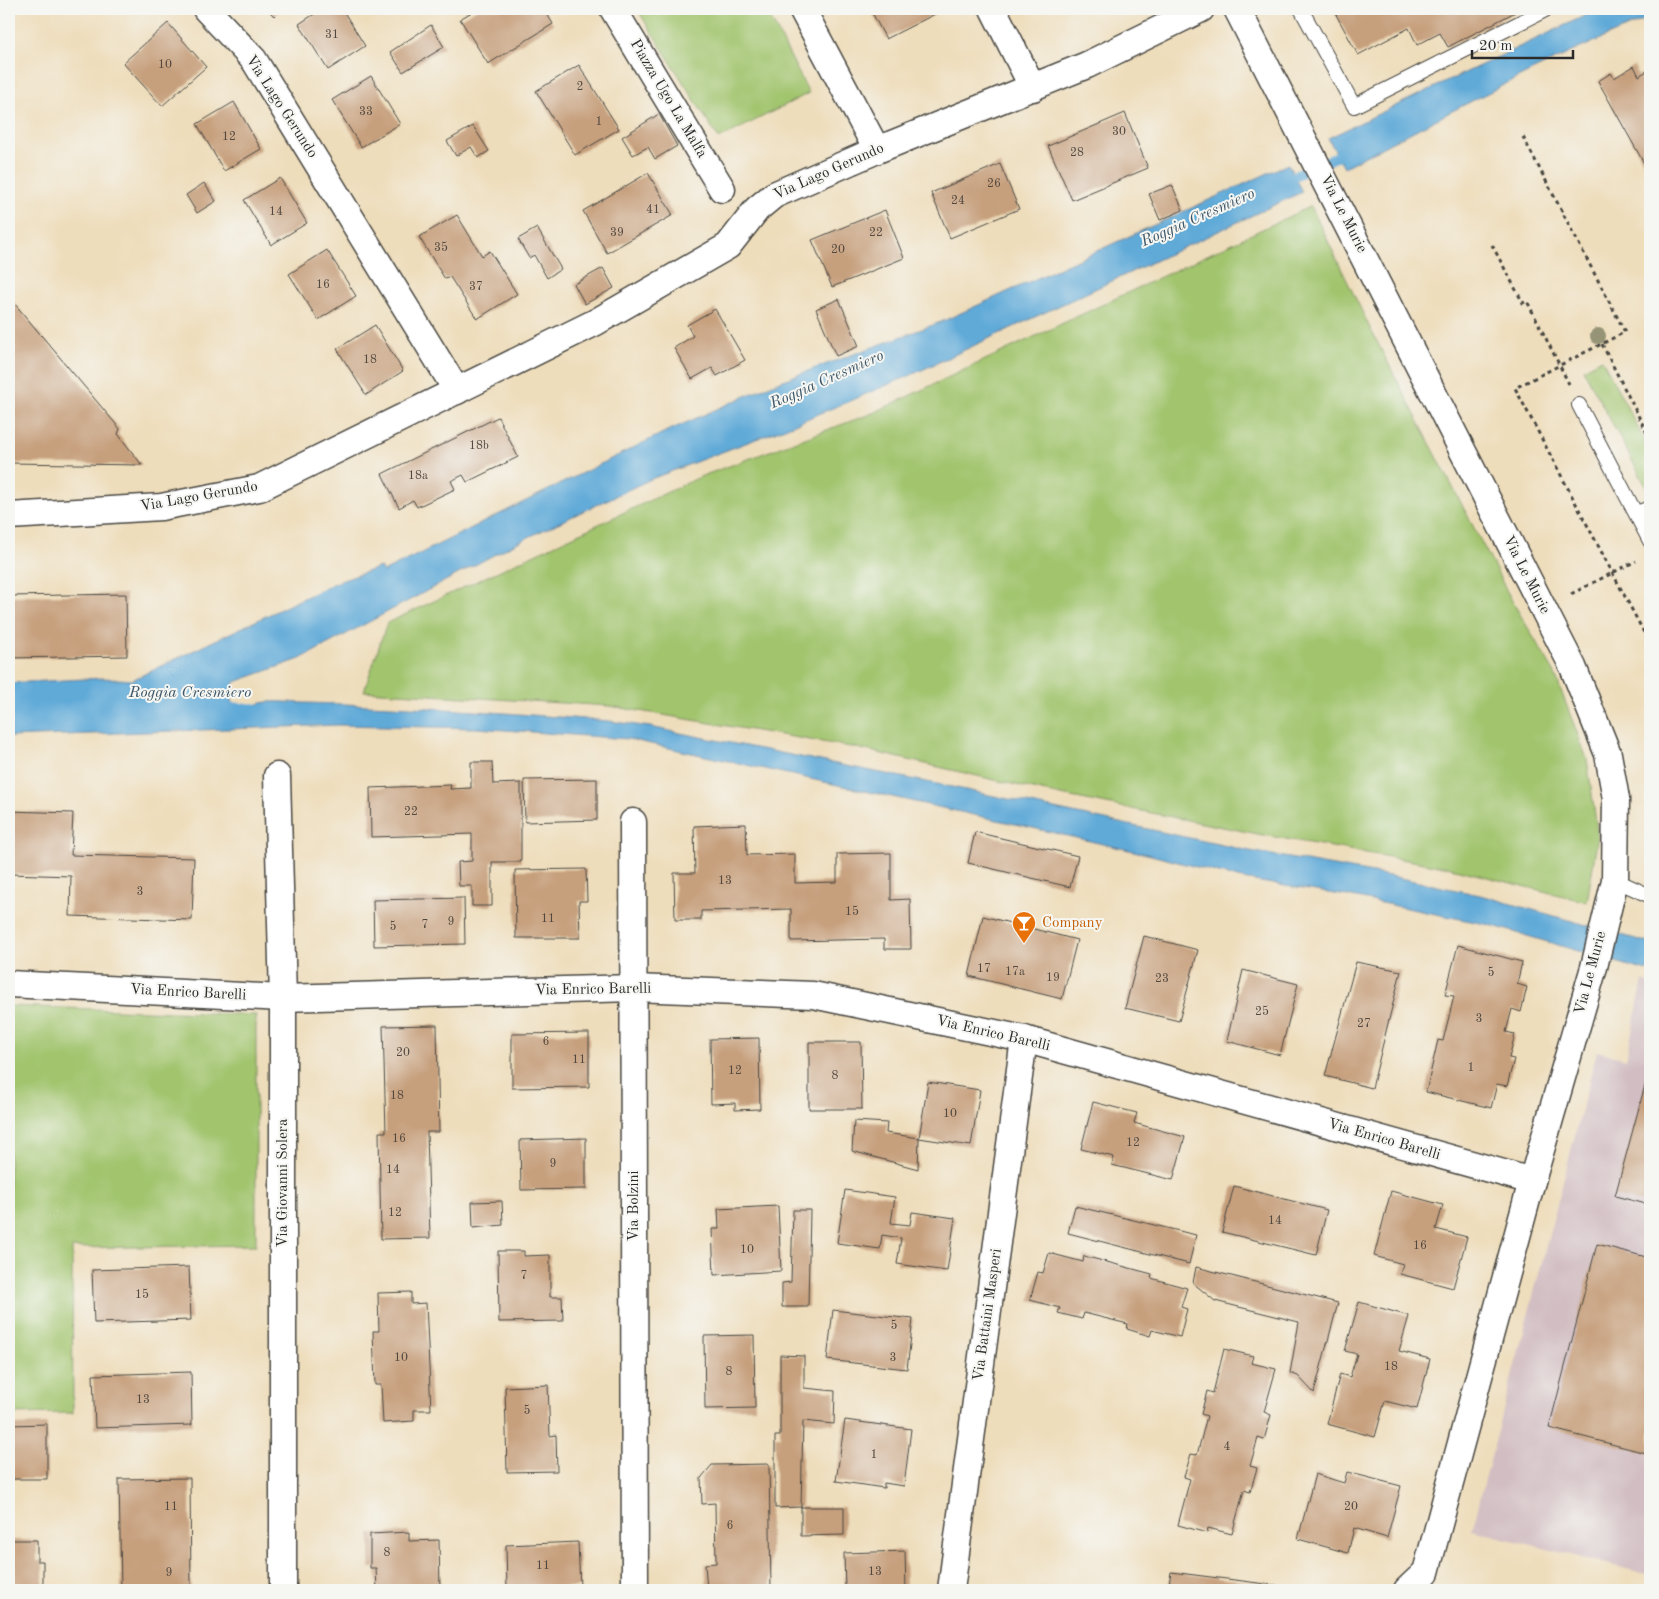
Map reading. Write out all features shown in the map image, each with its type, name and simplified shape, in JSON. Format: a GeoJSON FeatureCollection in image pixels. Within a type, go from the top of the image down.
{"type":"FeatureCollection","features":[{"type":"Feature","properties":{"kind":"street","name":"Via Lago Gerundo"},"geometry":{"type":"LineString","coordinates":[[206,9],[254,60],[457,391]]}},
{"type":"Feature","properties":{"kind":"street","name":"Piazza Ugo La Malfa"},"geometry":{"type":"LineString","coordinates":[[614,9],[722,189]]}},
{"type":"Feature","properties":{"kind":"street"},"geometry":{"type":"LineString","coordinates":[[802,9],[877,150]]}},
{"type":"Feature","properties":{"kind":"street"},"geometry":{"type":"LineString","coordinates":[[993,9],[1033,88]]}},
{"type":"Feature","properties":{"kind":"street","name":"Via Le Murie"},"geometry":{"type":"LineString","coordinates":[[1237,9],[1308,144],[1573,667],[1608,754],[1616,799],[1615,880],[1594,967],[1532,1181]]}},
{"type":"Feature","properties":{"kind":"street","name":"Via Lago Gerundo"},"geometry":{"type":"LineString","coordinates":[[9,516],[161,507],[259,488],[596,322],[728,246],[757,209],[774,195],[877,150],[1088,65],[1190,11]]}},
{"type":"Feature","properties":{"kind":"street","name":"Via Giovanni Solera"},"geometry":{"type":"LineString","coordinates":[[277,776],[283,998],[283,1590]]}},
{"type":"Feature","properties":{"kind":"street","name":"Via Bolzini"},"geometry":{"type":"LineString","coordinates":[[633,822],[635,1590]]}},
{"type":"Feature","properties":{"kind":"street","name":"Via Enrico Barelli"},"geometry":{"type":"LineString","coordinates":[[9,984],[283,998],[634,988],[813,995],[1024,1040],[1532,1181]]}},
{"type":"Feature","properties":{"kind":"street","name":"Via Battaini Masperi"},"geometry":{"type":"LineString","coordinates":[[952,1590],[1024,1040]]}},
{"type":"Feature","properties":{"kind":"street"},"geometry":{"type":"LineString","coordinates":[[1407,1590],[1426,1572],[1532,1181]]}},
{"type":"Feature","properties":{"kind":"lane"},"geometry":{"type":"LineString","coordinates":[[1301,9],[1354,106],[1547,9]]}},
{"type":"Feature","properties":{"kind":"lane"},"geometry":{"type":"LineString","coordinates":[[1579,405],[1650,541]]}},
{"type":"Feature","properties":{"kind":"lane"},"geometry":{"type":"LineString","coordinates":[[1636,514],[1650,508]]}},
{"type":"Feature","properties":{"kind":"lane"},"geometry":{"type":"LineString","coordinates":[[1615,880],[1650,896]]}},
{"type":"Feature","properties":{"kind":"path"},"geometry":{"type":"LineString","coordinates":[[1492,245],[1523,303],[1527,301],[1579,405]]}},
{"type":"Feature","properties":{"kind":"path"},"geometry":{"type":"LineString","coordinates":[[1602,344],[1650,439]]}},
{"type":"Feature","properties":{"kind":"path"},"geometry":{"type":"LineString","coordinates":[[1542,609],[1643,558]]}},
{"type":"Feature","properties":{"kind":"shaded area"},"geometry":{"type":"Polygon","coordinates":[[[1643,981],[1650,983],[1650,1575],[1472,1530],[1597,1051],[1626,1059],[1643,981]]]}},
{"type":"Feature","properties":{"kind":"green space"},"geometry":{"type":"Polygon","coordinates":[[[637,9],[766,9],[809,93],[719,139],[637,9]]]}},
{"type":"Feature","properties":{"kind":"green space"},"geometry":{"type":"Polygon","coordinates":[[[1311,206],[1370,328],[1511,599],[1554,672],[1587,759],[1598,836],[1587,902],[1447,867],[1263,835],[1046,792],[857,748],[610,706],[364,691],[387,623],[702,476],[873,413],[1311,206]]]}},
{"type":"Feature","properties":{"kind":"green space"},"geometry":{"type":"Polygon","coordinates":[[[1602,359],[1650,451],[1650,494],[1583,369],[1602,359]]]}},
{"type":"Feature","properties":{"kind":"green space"},"geometry":{"type":"Polygon","coordinates":[[[9,1006],[256,1015],[256,1245],[72,1248],[73,1413],[9,1414],[9,1006]]]}},
{"type":"Feature","properties":{"kind":"water"},"geometry":{"type":"Polygon","coordinates":[[[1599,9],[1650,9],[1650,18],[1533,70],[1344,167],[1328,138],[1599,9]]]}},
{"type":"Feature","properties":{"kind":"water"},"geometry":{"type":"Polygon","coordinates":[[[1288,164],[1302,192],[909,376],[785,428],[651,479],[516,543],[300,659],[235,682],[231,702],[236,709],[245,712],[260,703],[343,704],[495,712],[609,721],[650,727],[952,787],[1250,851],[1395,877],[1480,895],[1650,943],[1650,972],[1490,925],[1347,896],[1242,879],[1151,855],[628,739],[477,728],[339,725],[9,737],[9,683],[103,678],[132,680],[335,583],[380,567],[383,572],[663,433],[775,383],[941,322],[1288,164]]]}},
{"type":"Feature","properties":{"kind":"building"},"geometry":{"type":"Polygon","coordinates":[[[267,9],[281,9],[274,16],[267,9]]]}},
{"type":"Feature","properties":{"kind":"building"},"geometry":{"type":"Polygon","coordinates":[[[322,9],[342,9],[365,46],[328,70],[299,24],[322,9]]]}},
{"type":"Feature","properties":{"kind":"building"},"geometry":{"type":"Polygon","coordinates":[[[477,9],[544,9],[553,24],[488,64],[460,19],[477,9]]]}},
{"type":"Feature","properties":{"kind":"building"},"geometry":{"type":"Polygon","coordinates":[[[870,9],[935,9],[937,13],[886,39],[870,9]]]}},
{"type":"Feature","properties":{"kind":"building"},"geometry":{"type":"Polygon","coordinates":[[[1333,9],[1521,9],[1448,47],[1440,33],[1417,45],[1409,28],[1358,55],[1333,9]]]}},
{"type":"Feature","properties":{"kind":"building"},"geometry":{"type":"Polygon","coordinates":[[[168,23],[206,67],[162,106],[123,63],[168,23]]]}},
{"type":"Feature","properties":{"kind":"building"},"geometry":{"type":"Polygon","coordinates":[[[431,25],[444,47],[403,72],[390,52],[431,25]]]}},
{"type":"Feature","properties":{"kind":"building"},"geometry":{"type":"Polygon","coordinates":[[[579,65],[619,129],[575,155],[536,91],[579,65]]]}},
{"type":"Feature","properties":{"kind":"building"},"geometry":{"type":"Polygon","coordinates":[[[1634,66],[1639,76],[1650,69],[1650,116],[1646,118],[1650,125],[1650,174],[1598,81],[1611,73],[1614,78],[1634,66]]]}},
{"type":"Feature","properties":{"kind":"building"},"geometry":{"type":"Polygon","coordinates":[[[371,76],[400,124],[361,147],[332,100],[371,76]]]}},
{"type":"Feature","properties":{"kind":"building"},"geometry":{"type":"Polygon","coordinates":[[[234,102],[261,149],[224,171],[197,124],[234,102]]]}},
{"type":"Feature","properties":{"kind":"building"},"geometry":{"type":"Polygon","coordinates":[[[1125,113],[1148,168],[1072,200],[1048,146],[1125,113]]]}},
{"type":"Feature","properties":{"kind":"building"},"geometry":{"type":"Polygon","coordinates":[[[659,114],[677,146],[655,159],[648,147],[633,155],[622,137],[659,114]]]}},
{"type":"Feature","properties":{"kind":"building"},"geometry":{"type":"Polygon","coordinates":[[[473,126],[489,151],[478,158],[471,147],[456,156],[447,141],[473,126]]]}},
{"type":"Feature","properties":{"kind":"building"},"geometry":{"type":"Polygon","coordinates":[[[1000,164],[1019,209],[950,238],[931,193],[1000,164]]]}},
{"type":"Feature","properties":{"kind":"building"},"geometry":{"type":"Polygon","coordinates":[[[648,173],[673,215],[607,253],[583,211],[648,173]]]}},
{"type":"Feature","properties":{"kind":"building"},"geometry":{"type":"Polygon","coordinates":[[[280,178],[307,223],[271,245],[244,200],[280,178]]]}},
{"type":"Feature","properties":{"kind":"building"},"geometry":{"type":"Polygon","coordinates":[[[204,183],[216,201],[197,213],[186,195],[204,183]]]}},
{"type":"Feature","properties":{"kind":"building"},"geometry":{"type":"Polygon","coordinates":[[[1172,185],[1183,210],[1160,220],[1149,194],[1172,185]]]}},
{"type":"Feature","properties":{"kind":"building"},"geometry":{"type":"Polygon","coordinates":[[[885,210],[904,258],[832,287],[812,240],[885,210]]]}},
{"type":"Feature","properties":{"kind":"building"},"geometry":{"type":"Polygon","coordinates":[[[457,215],[482,256],[490,251],[517,294],[477,319],[450,277],[445,279],[419,237],[457,215]]]}},
{"type":"Feature","properties":{"kind":"building"},"geometry":{"type":"Polygon","coordinates":[[[537,228],[561,269],[547,278],[534,255],[529,258],[518,239],[537,228]]]}},
{"type":"Feature","properties":{"kind":"building"},"geometry":{"type":"Polygon","coordinates":[[[327,250],[356,296],[318,320],[289,274],[327,250]]]}},
{"type":"Feature","properties":{"kind":"building"},"geometry":{"type":"Polygon","coordinates":[[[603,268],[614,288],[585,304],[574,284],[603,268]]]}},
{"type":"Feature","properties":{"kind":"building"},"geometry":{"type":"Polygon","coordinates":[[[9,297],[120,429],[118,434],[142,465],[9,463],[9,297]]]}},
{"type":"Feature","properties":{"kind":"building"},"geometry":{"type":"Polygon","coordinates":[[[839,299],[859,346],[836,356],[816,309],[839,299]]]}},
{"type":"Feature","properties":{"kind":"building"},"geometry":{"type":"Polygon","coordinates":[[[715,309],[745,360],[717,376],[712,368],[692,379],[674,348],[693,336],[687,325],[715,309]]]}},
{"type":"Feature","properties":{"kind":"building"},"geometry":{"type":"Polygon","coordinates":[[[375,325],[403,371],[366,395],[337,349],[375,325]]]}},
{"type":"Feature","properties":{"kind":"building"},"geometry":{"type":"Polygon","coordinates":[[[498,417],[518,457],[467,482],[463,475],[451,481],[455,489],[417,507],[413,500],[399,508],[382,474],[498,417]]]}},
{"type":"Feature","properties":{"kind":"building"},"geometry":{"type":"Polygon","coordinates":[[[126,594],[127,656],[9,658],[9,596],[126,594]]]}},
{"type":"Feature","properties":{"kind":"building"},"geometry":{"type":"Polygon","coordinates":[[[471,762],[492,762],[493,784],[521,783],[521,862],[492,862],[492,906],[472,906],[472,886],[459,886],[458,862],[472,861],[472,834],[371,837],[370,788],[451,785],[450,789],[471,788],[471,762]]]}},
{"type":"Feature","properties":{"kind":"building"},"geometry":{"type":"Polygon","coordinates":[[[597,779],[597,820],[525,822],[524,780],[597,779]]]}},
{"type":"Feature","properties":{"kind":"building"},"geometry":{"type":"Polygon","coordinates":[[[9,811],[73,813],[71,855],[194,858],[192,920],[70,916],[71,876],[9,874],[9,811]]]}},
{"type":"Feature","properties":{"kind":"building"},"geometry":{"type":"Polygon","coordinates":[[[746,824],[747,855],[795,854],[795,883],[837,882],[837,854],[891,853],[891,900],[910,899],[911,949],[884,949],[884,939],[791,941],[791,909],[701,911],[701,920],[675,920],[674,873],[695,873],[694,826],[746,824]]]}},
{"type":"Feature","properties":{"kind":"building"},"geometry":{"type":"Polygon","coordinates":[[[975,832],[1078,856],[1070,887],[968,863],[975,832]]]}},
{"type":"Feature","properties":{"kind":"building"},"geometry":{"type":"Polygon","coordinates":[[[586,869],[587,901],[579,901],[580,938],[516,938],[515,870],[586,869]]]}},
{"type":"Feature","properties":{"kind":"building"},"geometry":{"type":"Polygon","coordinates":[[[464,898],[465,944],[374,946],[373,900],[464,898]]]}},
{"type":"Feature","properties":{"kind":"building"},"geometry":{"type":"Polygon","coordinates":[[[983,916],[1077,940],[1062,999],[969,976],[983,916]]]}},
{"type":"Feature","properties":{"kind":"building"},"geometry":{"type":"Polygon","coordinates":[[[1144,936],[1198,950],[1179,1021],[1125,1008],[1144,936]]]}},
{"type":"Feature","properties":{"kind":"building"},"geometry":{"type":"Polygon","coordinates":[[[1458,945],[1522,962],[1517,984],[1527,987],[1521,1012],[1512,1009],[1506,1032],[1515,1034],[1509,1058],[1514,1059],[1507,1086],[1497,1084],[1491,1108],[1426,1092],[1438,1040],[1443,1041],[1454,996],[1445,995],[1458,945]]]}},
{"type":"Feature","properties":{"kind":"building"},"geometry":{"type":"Polygon","coordinates":[[[1356,962],[1401,971],[1372,1088],[1325,1076],[1356,962]]]}},
{"type":"Feature","properties":{"kind":"building"},"geometry":{"type":"Polygon","coordinates":[[[1243,970],[1298,984],[1280,1055],[1227,1041],[1243,970]]]}},
{"type":"Feature","properties":{"kind":"building"},"geometry":{"type":"Polygon","coordinates":[[[437,1025],[439,1132],[427,1132],[430,1238],[381,1239],[379,1132],[386,1132],[383,1026],[437,1025]]]}},
{"type":"Feature","properties":{"kind":"building"},"geometry":{"type":"Polygon","coordinates":[[[589,1033],[589,1087],[512,1088],[512,1034],[589,1033]]]}},
{"type":"Feature","properties":{"kind":"building"},"geometry":{"type":"Polygon","coordinates":[[[759,1038],[760,1109],[735,1110],[735,1103],[711,1104],[710,1039],[759,1038]]]}},
{"type":"Feature","properties":{"kind":"building"},"geometry":{"type":"Polygon","coordinates":[[[809,1042],[861,1042],[862,1109],[809,1109],[809,1042]]]}},
{"type":"Feature","properties":{"kind":"building"},"geometry":{"type":"Polygon","coordinates":[[[1648,1074],[1650,1075],[1650,1205],[1615,1196],[1648,1074]]]}},
{"type":"Feature","properties":{"kind":"building"},"geometry":{"type":"Polygon","coordinates":[[[928,1082],[980,1090],[971,1146],[919,1138],[928,1082]]]}},
{"type":"Feature","properties":{"kind":"building"},"geometry":{"type":"Polygon","coordinates":[[[1093,1102],[1137,1113],[1134,1123],[1185,1137],[1173,1180],[1112,1165],[1114,1157],[1081,1149],[1093,1102]]]}},
{"type":"Feature","properties":{"kind":"building"},"geometry":{"type":"Polygon","coordinates":[[[854,1121],[887,1123],[886,1133],[919,1138],[918,1169],[852,1151],[854,1121]]]}},
{"type":"Feature","properties":{"kind":"building"},"geometry":{"type":"Polygon","coordinates":[[[586,1138],[586,1189],[521,1190],[520,1140],[586,1138]]]}},
{"type":"Feature","properties":{"kind":"building"},"geometry":{"type":"Polygon","coordinates":[[[1234,1186],[1327,1210],[1316,1255],[1222,1232],[1234,1186]]]}},
{"type":"Feature","properties":{"kind":"building"},"geometry":{"type":"Polygon","coordinates":[[[845,1190],[895,1197],[891,1223],[910,1225],[912,1212],[955,1218],[947,1271],[897,1264],[901,1238],[882,1235],[880,1249],[837,1243],[845,1190]]]}},
{"type":"Feature","properties":{"kind":"building"},"geometry":{"type":"Polygon","coordinates":[[[1391,1191],[1443,1205],[1436,1229],[1467,1237],[1453,1288],[1400,1274],[1403,1264],[1374,1256],[1391,1191]]]}},
{"type":"Feature","properties":{"kind":"building"},"geometry":{"type":"Polygon","coordinates":[[[502,1201],[503,1225],[473,1228],[472,1202],[502,1201]]]}},
{"type":"Feature","properties":{"kind":"building"},"geometry":{"type":"Polygon","coordinates":[[[778,1206],[781,1271],[714,1275],[712,1229],[719,1229],[718,1209],[778,1206]]]}},
{"type":"Feature","properties":{"kind":"building"},"geometry":{"type":"Polygon","coordinates":[[[1075,1206],[1196,1235],[1189,1264],[1068,1233],[1075,1206]]]}},
{"type":"Feature","properties":{"kind":"building"},"geometry":{"type":"Polygon","coordinates":[[[793,1210],[810,1210],[808,1307],[782,1307],[782,1283],[791,1282],[793,1210]]]}},
{"type":"Feature","properties":{"kind":"building"},"geometry":{"type":"Polygon","coordinates":[[[1597,1244],[1650,1258],[1650,1454],[1549,1428],[1597,1244]]]}},
{"type":"Feature","properties":{"kind":"building"},"geometry":{"type":"Polygon","coordinates":[[[498,1251],[524,1251],[524,1256],[550,1255],[550,1297],[562,1297],[563,1321],[499,1322],[498,1251]]]}},
{"type":"Feature","properties":{"kind":"building"},"geometry":{"type":"Polygon","coordinates":[[[1049,1253],[1083,1262],[1084,1256],[1152,1274],[1151,1278],[1187,1288],[1181,1307],[1187,1309],[1180,1337],[1152,1330],[1150,1336],[1127,1329],[1128,1324],[1084,1313],[1082,1319],[1058,1313],[1060,1308],[1030,1300],[1038,1272],[1043,1273],[1049,1253]]]}},
{"type":"Feature","properties":{"kind":"building"},"geometry":{"type":"Polygon","coordinates":[[[189,1267],[191,1320],[94,1323],[92,1270],[189,1267]]]}},
{"type":"Feature","properties":{"kind":"building"},"geometry":{"type":"Polygon","coordinates":[[[1196,1267],[1338,1303],[1314,1393],[1298,1376],[1290,1373],[1299,1322],[1215,1301],[1193,1283],[1196,1267]]]}},
{"type":"Feature","properties":{"kind":"building"},"geometry":{"type":"Polygon","coordinates":[[[411,1292],[411,1304],[426,1303],[431,1410],[414,1410],[414,1421],[383,1423],[381,1385],[375,1385],[373,1331],[379,1331],[378,1293],[411,1292]]]}},
{"type":"Feature","properties":{"kind":"building"},"geometry":{"type":"Polygon","coordinates":[[[1359,1302],[1409,1316],[1399,1351],[1430,1359],[1417,1409],[1385,1401],[1375,1437],[1327,1424],[1340,1374],[1350,1377],[1357,1354],[1345,1351],[1359,1302]]]}},
{"type":"Feature","properties":{"kind":"building"},"geometry":{"type":"Polygon","coordinates":[[[833,1310],[913,1319],[907,1369],[827,1360],[833,1310]]]}},
{"type":"Feature","properties":{"kind":"building"},"geometry":{"type":"Polygon","coordinates":[[[754,1335],[755,1408],[705,1409],[704,1336],[754,1335]]]}},
{"type":"Feature","properties":{"kind":"building"},"geometry":{"type":"Polygon","coordinates":[[[1224,1349],[1253,1356],[1251,1363],[1276,1369],[1264,1412],[1271,1415],[1264,1440],[1258,1438],[1250,1466],[1257,1468],[1250,1492],[1244,1490],[1232,1534],[1208,1528],[1207,1533],[1178,1525],[1190,1479],[1184,1477],[1191,1454],[1197,1455],[1207,1416],[1201,1414],[1207,1391],[1213,1393],[1224,1349]]]}},
{"type":"Feature","properties":{"kind":"building"},"geometry":{"type":"Polygon","coordinates":[[[780,1355],[804,1356],[804,1388],[835,1391],[834,1424],[803,1421],[801,1507],[775,1508],[775,1436],[780,1436],[780,1355]]]}},
{"type":"Feature","properties":{"kind":"building"},"geometry":{"type":"Polygon","coordinates":[[[191,1372],[192,1425],[95,1428],[93,1375],[191,1372]]]}},
{"type":"Feature","properties":{"kind":"building"},"geometry":{"type":"Polygon","coordinates":[[[548,1385],[550,1436],[556,1435],[557,1471],[507,1472],[505,1387],[548,1385]]]}},
{"type":"Feature","properties":{"kind":"building"},"geometry":{"type":"Polygon","coordinates":[[[845,1420],[911,1429],[904,1486],[884,1483],[884,1488],[836,1481],[845,1420]]]}},
{"type":"Feature","properties":{"kind":"building"},"geometry":{"type":"Polygon","coordinates":[[[47,1424],[47,1479],[9,1479],[9,1425],[47,1424]]]}},
{"type":"Feature","properties":{"kind":"building"},"geometry":{"type":"Polygon","coordinates":[[[769,1464],[771,1590],[707,1590],[705,1564],[716,1563],[715,1503],[702,1504],[701,1478],[712,1465],[769,1464]]]}},
{"type":"Feature","properties":{"kind":"building"},"geometry":{"type":"Polygon","coordinates":[[[1347,1472],[1401,1486],[1387,1538],[1354,1528],[1348,1553],[1298,1539],[1315,1474],[1344,1483],[1347,1472]]]}},
{"type":"Feature","properties":{"kind":"building"},"geometry":{"type":"Polygon","coordinates":[[[190,1478],[191,1590],[121,1590],[119,1479],[190,1478]]]}},
{"type":"Feature","properties":{"kind":"building"},"geometry":{"type":"Polygon","coordinates":[[[801,1507],[844,1507],[844,1535],[801,1536],[801,1507]]]}},
{"type":"Feature","properties":{"kind":"building"},"geometry":{"type":"Polygon","coordinates":[[[409,1532],[409,1541],[439,1540],[440,1590],[377,1590],[376,1568],[370,1568],[370,1534],[409,1532]]]}},
{"type":"Feature","properties":{"kind":"building"},"geometry":{"type":"Polygon","coordinates":[[[9,1540],[37,1540],[37,1561],[43,1561],[43,1590],[9,1590],[9,1540]]]}},
{"type":"Feature","properties":{"kind":"building"},"geometry":{"type":"Polygon","coordinates":[[[578,1542],[580,1587],[507,1590],[506,1545],[578,1542]]]}},
{"type":"Feature","properties":{"kind":"building"},"geometry":{"type":"Polygon","coordinates":[[[905,1551],[906,1590],[845,1590],[844,1553],[905,1551]]]}},
{"type":"Feature","properties":{"kind":"building"},"geometry":{"type":"Polygon","coordinates":[[[1171,1572],[1306,1589],[1168,1590],[1171,1572]]]}},
{"type":"Feature","properties":{"kind":"waterway","name":"Roggia Cresmiero"},"geometry":{"type":"LineString","coordinates":[[1283,181],[1349,151]]}},
{"type":"Feature","properties":{"kind":"waterway"},"geometry":{"type":"LineString","coordinates":[[222,707],[265,709]]}},
{"type":"Feature","properties":{"kind":"place","name":"Company"},"geometry":{"type":"Point","coordinates":[1024,944]}}]}
